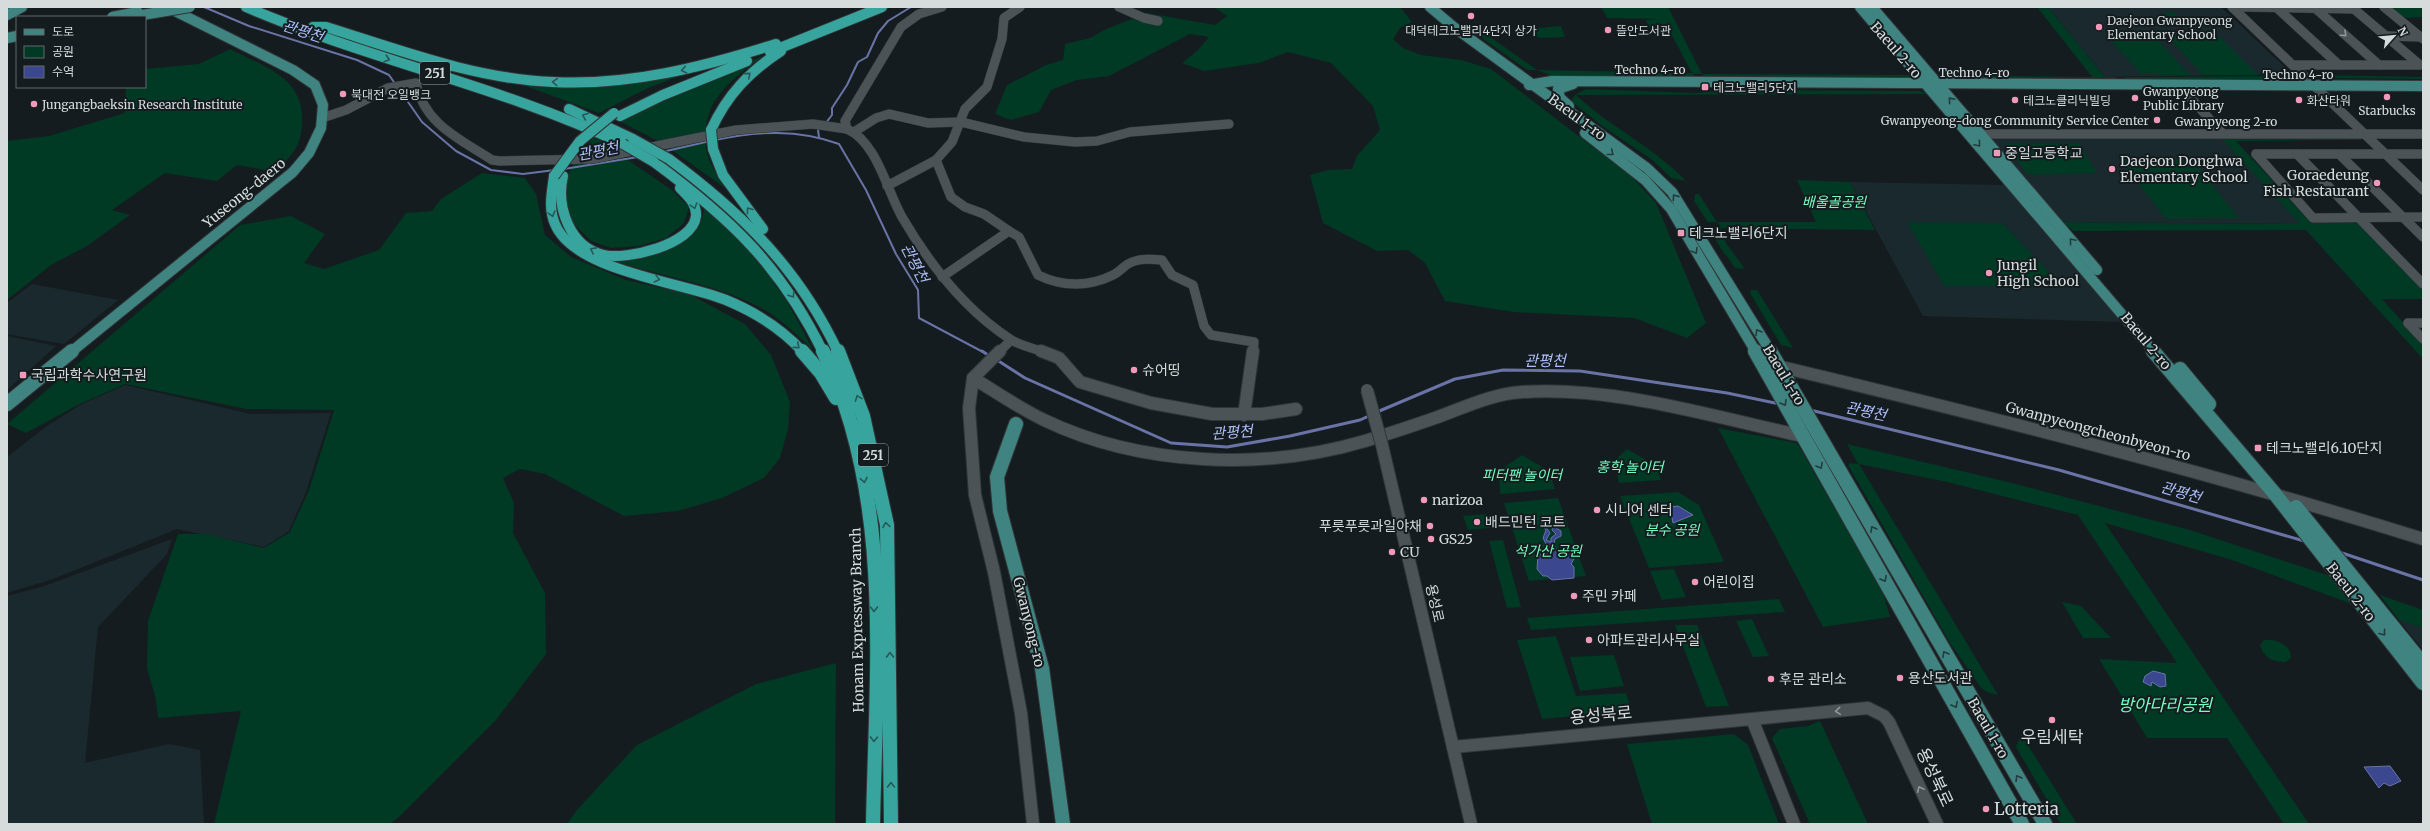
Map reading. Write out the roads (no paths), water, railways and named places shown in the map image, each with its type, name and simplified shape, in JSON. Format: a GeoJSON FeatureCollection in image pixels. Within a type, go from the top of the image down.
{"type":"FeatureCollection","features":[{"type":"Feature","properties":{"kind":"highway","name":"251"},"geometry":{"type":"LineString","coordinates":[[246,7],[305,32],[476,84],[563,115],[568,122],[619,146],[649,163]]}},
{"type":"Feature","properties":{"kind":"highway","name":"251"},"geometry":{"type":"LineString","coordinates":[[263,7],[314,28],[512,88]]}},
{"type":"Feature","properties":{"kind":"highway"},"geometry":{"type":"LineString","coordinates":[[855,437],[834,394],[805,352],[755,314],[716,296],[594,261],[573,248],[562,235],[553,218],[550,199],[558,176],[584,144],[617,115],[660,91],[868,7]]}},
{"type":"Feature","properties":{"kind":"highway"},"geometry":{"type":"LineString","coordinates":[[617,115],[882,7]]}},
{"type":"Feature","properties":{"kind":"highway"},"geometry":{"type":"LineString","coordinates":[[314,28],[326,27],[468,69],[519,79],[556,82],[607,82],[661,75],[700,67],[776,44]]}},
{"type":"Feature","properties":{"kind":"highway"},"geometry":{"type":"LineString","coordinates":[[795,276],[723,175],[713,149],[711,130],[725,100],[739,82],[770,58],[807,37]]}},
{"type":"Feature","properties":{"kind":"highway","name":"251"},"geometry":{"type":"LineString","coordinates":[[558,104],[633,139],[669,160],[727,203],[758,233],[795,276],[816,308],[847,371],[860,405],[881,491],[888,533],[891,824]]}},
{"type":"Feature","properties":{"kind":"highway"},"geometry":{"type":"LineString","coordinates":[[558,176],[562,210],[567,224],[578,238],[590,249],[604,255],[632,256],[655,250],[680,237],[692,226],[696,215],[691,197],[649,163]]}},
{"type":"Feature","properties":{"kind":"highway","name":"Honam Expressway Branch"},"geometry":{"type":"LineString","coordinates":[[649,163],[712,202],[739,229],[783,280],[802,312],[833,375],[847,408],[855,437],[867,495],[872,539],[874,632],[873,824]]}},
{"type":"Feature","properties":{"kind":"main road"},"geometry":{"type":"LineString","coordinates":[[7,15],[22,7]]}},
{"type":"Feature","properties":{"kind":"main road","name":"Yuseong-daero"},"geometry":{"type":"LineString","coordinates":[[7,404],[293,172],[309,153],[321,128],[323,105],[315,85],[293,70],[166,7]]}},
{"type":"Feature","properties":{"kind":"main road"},"geometry":{"type":"LineString","coordinates":[[118,16],[169,7]]}},
{"type":"Feature","properties":{"kind":"main road"},"geometry":{"type":"LineString","coordinates":[[136,16],[190,7]]}},
{"type":"Feature","properties":{"kind":"main road","name":"Baeul 1-ro"},"geometry":{"type":"LineString","coordinates":[[1420,7],[1442,28],[1578,118],[1647,168],[1672,192],[1786,377],[2045,824]]}},
{"type":"Feature","properties":{"kind":"main road","name":"Baeul 1-ro"},"geometry":{"type":"LineString","coordinates":[[1430,7],[1645,180],[1671,209],[1802,434],[2022,824]]}},
{"type":"Feature","properties":{"kind":"main road","name":"Baeul 2-ro"},"geometry":{"type":"LineString","coordinates":[[1860,7],[2281,495],[2304,517],[2423,664]]}},
{"type":"Feature","properties":{"kind":"main road","name":"Baeul 2-ro"},"geometry":{"type":"LineString","coordinates":[[1872,7],[1981,134],[2281,495],[2291,513],[2423,683]]}},
{"type":"Feature","properties":{"kind":"main road","name":"Techno 4-ro"},"geometry":{"type":"LineString","coordinates":[[1528,86],[1552,81],[2423,86]]}},
{"type":"Feature","properties":{"kind":"main road"},"geometry":{"type":"LineString","coordinates":[[1578,118],[1560,98],[1558,89],[1567,84],[1584,81]]}},
{"type":"Feature","properties":{"kind":"main road","name":"Gwanyong-ro"},"geometry":{"type":"LineString","coordinates":[[1016,424],[997,477],[1000,511],[1042,668],[1063,824]]}},
{"type":"Feature","properties":{"kind":"street"},"geometry":{"type":"LineString","coordinates":[[847,130],[845,121],[894,41],[898,29],[919,14],[942,7]]}},
{"type":"Feature","properties":{"kind":"street"},"geometry":{"type":"LineString","coordinates":[[887,186],[936,160],[952,142],[965,109],[987,87],[993,72],[1002,39],[1004,18],[1020,7]]}},
{"type":"Feature","properties":{"kind":"street"},"geometry":{"type":"LineString","coordinates":[[1119,7],[1144,18],[1158,20]]}},
{"type":"Feature","properties":{"kind":"street"},"geometry":{"type":"LineString","coordinates":[[2232,7],[2423,190]]}},
{"type":"Feature","properties":{"kind":"street"},"geometry":{"type":"LineString","coordinates":[[2244,7],[2354,9],[2420,66],[2293,65]]}},
{"type":"Feature","properties":{"kind":"street"},"geometry":{"type":"LineString","coordinates":[[2384,7],[2421,38]]}},
{"type":"Feature","properties":{"kind":"street"},"geometry":{"type":"LineString","coordinates":[[2277,8],[2338,65]]}},
{"type":"Feature","properties":{"kind":"street"},"geometry":{"type":"LineString","coordinates":[[2315,8],[2379,65]]}},
{"type":"Feature","properties":{"kind":"street"},"geometry":{"type":"LineString","coordinates":[[2387,36],[2421,38]]}},
{"type":"Feature","properties":{"kind":"street"},"geometry":{"type":"LineString","coordinates":[[322,118],[345,110],[392,87],[408,82],[416,83],[418,94],[433,120],[486,156],[500,161],[592,159],[736,130],[813,124],[847,130],[866,145],[902,217],[942,277],[1007,344],[1059,358],[1080,382],[1108,391],[1184,410],[1212,414],[1244,415],[1296,409]]}},
{"type":"Feature","properties":{"kind":"street"},"geometry":{"type":"LineString","coordinates":[[2180,85],[2222,133]]}},
{"type":"Feature","properties":{"kind":"street"},"geometry":{"type":"LineString","coordinates":[[847,130],[889,114],[928,123],[961,122],[1024,137],[1075,142],[1097,141],[1130,132],[1229,124]]}},
{"type":"Feature","properties":{"kind":"street","name":"Gwanpyeong 2-ro"},"geometry":{"type":"LineString","coordinates":[[1981,134],[2423,134]]}},
{"type":"Feature","properties":{"kind":"street"},"geometry":{"type":"LineString","coordinates":[[2423,154],[2256,154],[2313,218],[2423,217]]}},
{"type":"Feature","properties":{"kind":"street"},"geometry":{"type":"LineString","coordinates":[[2297,154],[2423,284]]}},
{"type":"Feature","properties":{"kind":"street"},"geometry":{"type":"LineString","coordinates":[[2339,154],[2423,237]]}},
{"type":"Feature","properties":{"kind":"street"},"geometry":{"type":"LineString","coordinates":[[936,160],[951,197],[965,207],[984,214],[1019,237],[1038,275],[1060,284],[1098,280],[1112,275],[1129,263],[1152,259],[1162,260],[1172,275],[1192,285],[1204,326],[1211,335],[1254,342],[1244,415]]}},
{"type":"Feature","properties":{"kind":"street"},"geometry":{"type":"LineString","coordinates":[[942,277],[1010,231]]}},
{"type":"Feature","properties":{"kind":"street"},"geometry":{"type":"LineString","coordinates":[[2423,323],[2408,323],[2423,339]]}},
{"type":"Feature","properties":{"kind":"street"},"geometry":{"type":"LineString","coordinates":[[1007,344],[972,378],[969,408],[974,495],[994,572],[1021,712],[1033,824]]}},
{"type":"Feature","properties":{"kind":"street","name":"Gwanpyeongcheonbyeon-ro"},"geometry":{"type":"LineString","coordinates":[[1765,370],[1778,365],[1957,409],[2281,495],[2423,539]]}},
{"type":"Feature","properties":{"kind":"street"},"geometry":{"type":"LineString","coordinates":[[972,378],[1026,411],[1055,424],[1128,448],[1170,457],[1211,461],[1282,459],[1346,446],[1416,424],[1483,400],[1520,392],[1561,392],[1610,397],[1802,434]]}},
{"type":"Feature","properties":{"kind":"street","name":"용성로"},"geometry":{"type":"LineString","coordinates":[[1367,390],[1382,445],[1471,824]]}},
{"type":"Feature","properties":{"kind":"street","name":"용성북로"},"geometry":{"type":"LineString","coordinates":[[1453,747],[1868,708],[1877,712],[1889,722],[1937,824]]}},
{"type":"Feature","properties":{"kind":"street"},"geometry":{"type":"LineString","coordinates":[[1752,719],[1794,824]]}},
{"type":"Feature","properties":{"kind":"water"},"geometry":{"type":"Polygon","coordinates":[[[1678,506],[1693,515],[1673,523],[1670,507],[1678,506]]]}},
{"type":"Feature","properties":{"kind":"water"},"geometry":{"type":"Polygon","coordinates":[[[1543,515],[1548,518],[1544,524],[1550,533],[1546,540],[1551,542],[1551,538],[1556,534],[1552,530],[1553,526],[1561,531],[1561,536],[1555,539],[1554,544],[1558,553],[1560,553],[1559,551],[1565,551],[1572,554],[1574,559],[1571,564],[1574,567],[1574,578],[1552,580],[1547,576],[1543,576],[1537,569],[1538,555],[1547,554],[1547,546],[1543,538],[1546,530],[1541,523],[1544,519],[1543,515]]]}},
{"type":"Feature","properties":{"kind":"water"},"geometry":{"type":"Polygon","coordinates":[[[2153,671],[2165,674],[2166,686],[2160,687],[2152,682],[2151,686],[2143,682],[2145,676],[2153,671]]]}},
{"type":"Feature","properties":{"kind":"water"},"geometry":{"type":"Polygon","coordinates":[[[2390,766],[2401,781],[2390,786],[2384,783],[2379,788],[2364,767],[2390,766]]]}},
{"type":"Feature","properties":{"kind":"waterway","name":"관평천"},"geometry":{"type":"LineString","coordinates":[[204,7],[249,26],[357,60],[389,75],[396,85]]}},
{"type":"Feature","properties":{"kind":"waterway"},"geometry":{"type":"LineString","coordinates":[[825,124],[832,115],[832,108],[847,85],[858,62],[867,57],[878,33],[888,21],[911,7]]}},
{"type":"Feature","properties":{"kind":"waterway","name":"관평천"},"geometry":{"type":"LineString","coordinates":[[399,89],[422,122],[456,151],[491,170],[523,174],[555,170]]}},
{"type":"Feature","properties":{"kind":"waterway"},"geometry":{"type":"LineString","coordinates":[[819,137],[818,130],[822,127]]}},
{"type":"Feature","properties":{"kind":"waterway","name":"관평천"},"geometry":{"type":"LineString","coordinates":[[715,140],[762,133],[777,133],[808,136],[839,144],[866,190],[896,254],[918,290],[919,318],[983,352]]}},
{"type":"Feature","properties":{"kind":"waterway","name":"관평천"},"geometry":{"type":"LineString","coordinates":[[662,152],[710,141]]}},
{"type":"Feature","properties":{"kind":"waterway","name":"관평천"},"geometry":{"type":"LineString","coordinates":[[564,169],[638,157]]}},
{"type":"Feature","properties":{"kind":"waterway","name":"관평천"},"geometry":{"type":"LineString","coordinates":[[982,351],[991,357]]}},
{"type":"Feature","properties":{"kind":"waterway","name":"관평천"},"geometry":{"type":"LineString","coordinates":[[997,360],[1025,378],[1171,443],[1227,447],[1290,436],[1360,420],[1371,415]]}},
{"type":"Feature","properties":{"kind":"waterway","name":"관평천"},"geometry":{"type":"LineString","coordinates":[[1377,412],[1455,379],[1503,370],[1580,371],[1727,393],[1780,404]]}},
{"type":"Feature","properties":{"kind":"waterway","name":"관평천"},"geometry":{"type":"LineString","coordinates":[[1810,410],[2059,470],[2304,541]]}},
{"type":"Feature","properties":{"kind":"waterway","name":"관평천"},"geometry":{"type":"LineString","coordinates":[[2339,552],[2423,580]]}},
{"type":"Feature","properties":{"kind":"place","name":"대덕테크노밸리4단지 상가"},"geometry":{"type":"Point","coordinates":[1471,16]}},
{"type":"Feature","properties":{"kind":"place","name":"Daejeon Gwanpyeong Elementary School"},"geometry":{"type":"Point","coordinates":[2099,27]}},
{"type":"Feature","properties":{"kind":"place","name":"뜰안도서관"},"geometry":{"type":"Point","coordinates":[1608,30]}},
{"type":"Feature","properties":{"kind":"place","name":"테크노밸리5단지"},"geometry":{"type":"Point","coordinates":[1705,87]}},
{"type":"Feature","properties":{"kind":"place","name":"북대전 오일뱅크"},"geometry":{"type":"Point","coordinates":[343,94]}},
{"type":"Feature","properties":{"kind":"place","name":"Starbucks"},"geometry":{"type":"Point","coordinates":[2387,97]}},
{"type":"Feature","properties":{"kind":"place","name":"Gwanpyeong Public Library"},"geometry":{"type":"Point","coordinates":[2135,98]}},
{"type":"Feature","properties":{"kind":"place","name":"테크노클리닉빌딩"},"geometry":{"type":"Point","coordinates":[2015,100]}},
{"type":"Feature","properties":{"kind":"place","name":"화산타워"},"geometry":{"type":"Point","coordinates":[2299,100]}},
{"type":"Feature","properties":{"kind":"place","name":"Jungangbaeksin Research Institute"},"geometry":{"type":"Point","coordinates":[34,104]}},
{"type":"Feature","properties":{"kind":"place","name":"Gwanpyeong-dong Community Service Center"},"geometry":{"type":"Point","coordinates":[2157,120]}},
{"type":"Feature","properties":{"kind":"place","name":"중일고등학교"},"geometry":{"type":"Point","coordinates":[1997,153]}},
{"type":"Feature","properties":{"kind":"place","name":"Daejeon Donghwa Elementary School"},"geometry":{"type":"Point","coordinates":[2112,169]}},
{"type":"Feature","properties":{"kind":"place","name":"Goraedeung Fish Restaurant"},"geometry":{"type":"Point","coordinates":[2377,183]}},
{"type":"Feature","properties":{"kind":"place","name":"테크노밸리6단지"},"geometry":{"type":"Point","coordinates":[1681,233]}},
{"type":"Feature","properties":{"kind":"place","name":"Jungil High School"},"geometry":{"type":"Point","coordinates":[1989,273]}},
{"type":"Feature","properties":{"kind":"place","name":"슈어띵"},"geometry":{"type":"Point","coordinates":[1134,370]}},
{"type":"Feature","properties":{"kind":"place","name":"국립과학수사연구원"},"geometry":{"type":"Point","coordinates":[23,375]}},
{"type":"Feature","properties":{"kind":"place","name":"테크노밸리6.10단지"},"geometry":{"type":"Point","coordinates":[2258,448]}},
{"type":"Feature","properties":{"kind":"place","name":"narizoa"},"geometry":{"type":"Point","coordinates":[1424,500]}},
{"type":"Feature","properties":{"kind":"place","name":"시니어 센터"},"geometry":{"type":"Point","coordinates":[1597,510]}},
{"type":"Feature","properties":{"kind":"place","name":"배드민턴 코트"},"geometry":{"type":"Point","coordinates":[1477,522]}},
{"type":"Feature","properties":{"kind":"place","name":"푸릇푸릇과일야채"},"geometry":{"type":"Point","coordinates":[1430,526]}},
{"type":"Feature","properties":{"kind":"place","name":"GS25"},"geometry":{"type":"Point","coordinates":[1431,539]}},
{"type":"Feature","properties":{"kind":"place","name":"CU"},"geometry":{"type":"Point","coordinates":[1392,552]}},
{"type":"Feature","properties":{"kind":"place","name":"어린이집"},"geometry":{"type":"Point","coordinates":[1695,582]}},
{"type":"Feature","properties":{"kind":"place","name":"주민 카페"},"geometry":{"type":"Point","coordinates":[1574,596]}},
{"type":"Feature","properties":{"kind":"place","name":"아파트관리사무실"},"geometry":{"type":"Point","coordinates":[1589,640]}},
{"type":"Feature","properties":{"kind":"place","name":"용산도서관"},"geometry":{"type":"Point","coordinates":[1900,678]}},
{"type":"Feature","properties":{"kind":"place","name":"후문 관리소"},"geometry":{"type":"Point","coordinates":[1771,679]}},
{"type":"Feature","properties":{"kind":"place","name":"우림세탁"},"geometry":{"type":"Point","coordinates":[2052,720]}},
{"type":"Feature","properties":{"kind":"place","name":"Lotteria"},"geometry":{"type":"Point","coordinates":[1986,809]}},
{"type":"Feature","properties":{"kind":"park label","name":"배울골공원"},"geometry":{"type":"Point","coordinates":[1834,202]}},
{"type":"Feature","properties":{"kind":"park label","name":"홍학 놀이터"},"geometry":{"type":"Point","coordinates":[1630,467]}},
{"type":"Feature","properties":{"kind":"park label","name":"피터팬 놀이터"},"geometry":{"type":"Point","coordinates":[1522,475]}},
{"type":"Feature","properties":{"kind":"park label","name":"분수 공원"},"geometry":{"type":"Point","coordinates":[1672,530]}},
{"type":"Feature","properties":{"kind":"park label","name":"석가산 공원"},"geometry":{"type":"Point","coordinates":[1548,551]}},
{"type":"Feature","properties":{"kind":"park label","name":"방아다리공원"},"geometry":{"type":"Point","coordinates":[2165,705]}}]}
